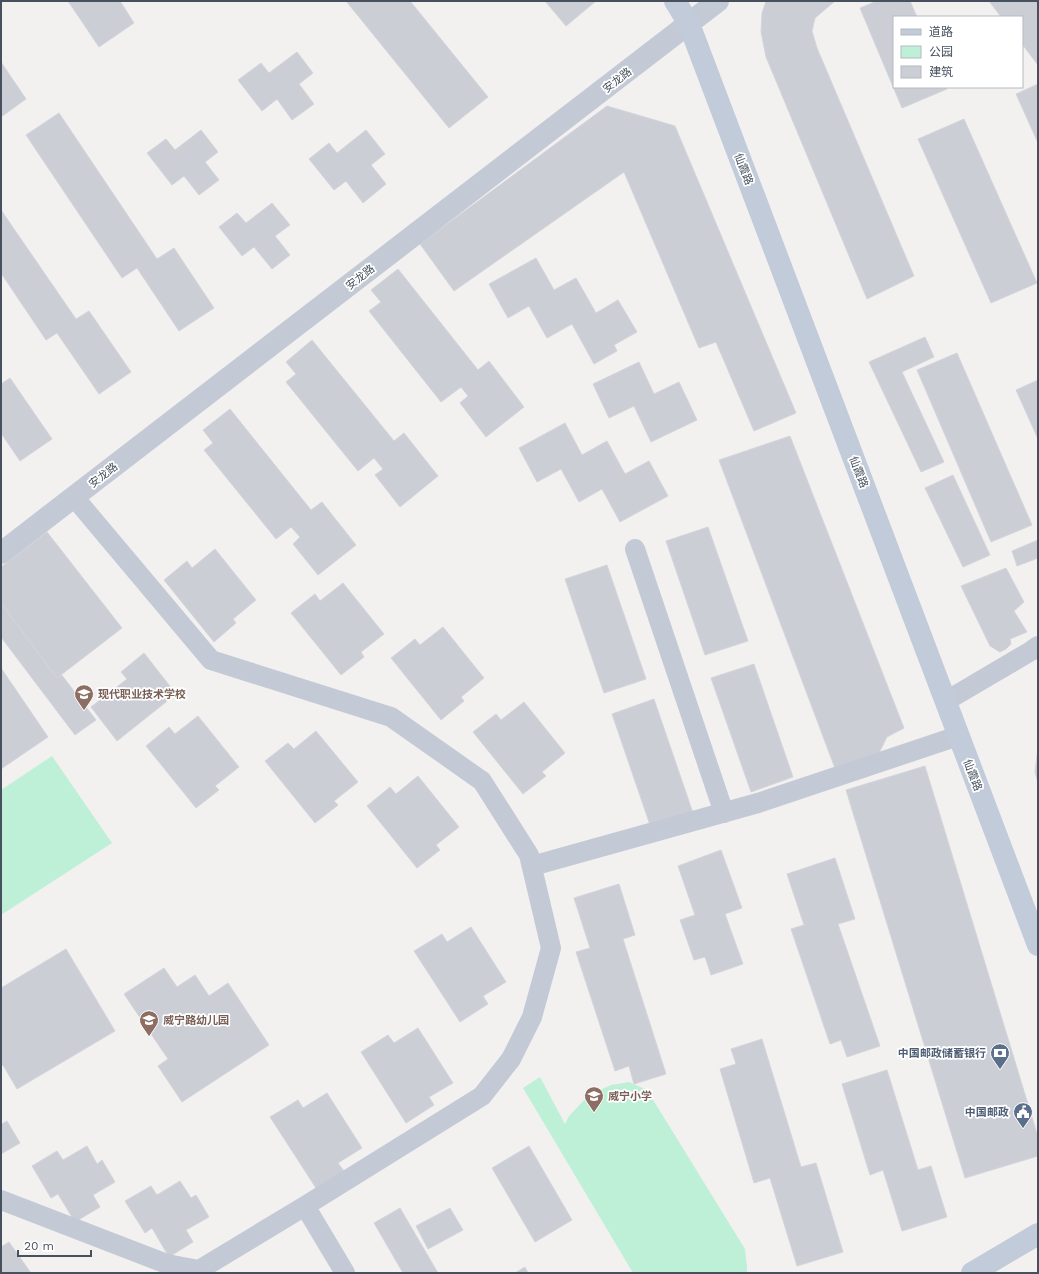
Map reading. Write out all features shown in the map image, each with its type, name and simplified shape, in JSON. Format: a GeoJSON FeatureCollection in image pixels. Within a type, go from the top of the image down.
{"type":"FeatureCollection","features":[{"type":"Feature","properties":{"kind":"main road","name":"仙霞路"},"geometry":{"type":"LineString","coordinates":[[675,1],[689,24],[1038,945]]}},
{"type":"Feature","properties":{"kind":"main road"},"geometry":{"type":"LineString","coordinates":[[972,1273],[1038,1234]]}},
{"type":"Feature","properties":{"kind":"street","name":"安龙路"},"geometry":{"type":"LineString","coordinates":[[1,553],[718,1]]}},
{"type":"Feature","properties":{"kind":"street"},"geometry":{"type":"LineString","coordinates":[[1,1200],[167,1264],[200,1271],[482,1096],[511,1059],[532,1017],[551,948],[529,855],[482,781],[391,717],[211,660],[74,497]]}},
{"type":"Feature","properties":{"kind":"street"},"geometry":{"type":"LineString","coordinates":[[635,549],[724,813]]}},
{"type":"Feature","properties":{"kind":"street"},"geometry":{"type":"LineString","coordinates":[[946,701],[1038,646]]}},
{"type":"Feature","properties":{"kind":"street"},"geometry":{"type":"LineString","coordinates":[[532,866],[758,803],[958,736]]}},
{"type":"Feature","properties":{"kind":"street"},"geometry":{"type":"LineString","coordinates":[[305,1206],[345,1273]]}},
{"type":"Feature","properties":{"kind":"green space"},"geometry":{"type":"Polygon","coordinates":[[[52,756],[112,843],[1,915],[1,790],[52,756]]]}},
{"type":"Feature","properties":{"kind":"green space"},"geometry":{"type":"Polygon","coordinates":[[[540,1077],[565,1124],[569,1116],[589,1095],[611,1085],[629,1082],[647,1090],[745,1249],[747,1273],[633,1273],[523,1088],[540,1077]]]}},
{"type":"Feature","properties":{"kind":"building"},"geometry":{"type":"Polygon","coordinates":[[[68,1],[120,1],[134,23],[99,47],[68,1]]]}},
{"type":"Feature","properties":{"kind":"building"},"geometry":{"type":"Polygon","coordinates":[[[346,1],[410,1],[488,97],[449,128],[346,1]]]}},
{"type":"Feature","properties":{"kind":"building"},"geometry":{"type":"Polygon","coordinates":[[[545,1],[596,1],[566,26],[545,1]]]}},
{"type":"Feature","properties":{"kind":"building"},"geometry":{"type":"Polygon","coordinates":[[[766,1],[835,1],[815,18],[812,31],[817,48],[914,276],[867,299],[766,57],[761,32],[762,13],[766,1]]]}},
{"type":"Feature","properties":{"kind":"building"},"geometry":{"type":"Polygon","coordinates":[[[877,1],[910,1],[917,16],[893,16],[893,87],[860,8],[877,1]]]}},
{"type":"Feature","properties":{"kind":"building"},"geometry":{"type":"Polygon","coordinates":[[[989,1],[1038,1],[1038,65],[1023,45],[1023,16],[1000,16],[989,1]]]}},
{"type":"Feature","properties":{"kind":"building"},"geometry":{"type":"Polygon","coordinates":[[[297,52],[313,73],[299,84],[314,104],[292,120],[277,99],[262,111],[238,80],[261,63],[269,73],[297,52]]]}},
{"type":"Feature","properties":{"kind":"building"},"geometry":{"type":"Polygon","coordinates":[[[1,62],[26,99],[1,117],[1,62]]]}},
{"type":"Feature","properties":{"kind":"building"},"geometry":{"type":"Polygon","coordinates":[[[1038,84],[1038,143],[1016,94],[1038,84]]]}},
{"type":"Feature","properties":{"kind":"building"},"geometry":{"type":"Polygon","coordinates":[[[894,88],[947,89],[902,108],[894,88]]]}},
{"type":"Feature","properties":{"kind":"building"},"geometry":{"type":"Polygon","coordinates":[[[607,106],[675,126],[796,413],[754,431],[716,342],[699,348],[624,172],[454,291],[420,244],[607,106]]]}},
{"type":"Feature","properties":{"kind":"building"},"geometry":{"type":"Polygon","coordinates":[[[59,113],[157,259],[174,248],[214,308],[179,331],[137,268],[122,278],[26,135],[59,113]]]}},
{"type":"Feature","properties":{"kind":"building"},"geometry":{"type":"Polygon","coordinates":[[[964,119],[1037,283],[991,303],[918,139],[964,119]]]}},
{"type":"Feature","properties":{"kind":"building"},"geometry":{"type":"Polygon","coordinates":[[[201,130],[218,152],[205,162],[219,180],[199,195],[184,176],[172,185],[147,153],[166,139],[175,150],[201,130]]]}},
{"type":"Feature","properties":{"kind":"building"},"geometry":{"type":"Polygon","coordinates":[[[366,130],[385,154],[371,165],[386,184],[363,203],[346,181],[334,190],[309,159],[329,143],[337,153],[366,130]]]}},
{"type":"Feature","properties":{"kind":"building"},"geometry":{"type":"Polygon","coordinates":[[[272,203],[290,225],[275,236],[290,255],[272,269],[254,247],[242,256],[219,227],[237,213],[246,223],[272,203]]]}},
{"type":"Feature","properties":{"kind":"building"},"geometry":{"type":"Polygon","coordinates":[[[1,210],[76,319],[89,311],[131,372],[99,394],[57,333],[46,340],[1,273],[1,210]]]}},
{"type":"Feature","properties":{"kind":"building"},"geometry":{"type":"Polygon","coordinates":[[[536,258],[554,290],[576,278],[596,313],[618,300],[637,332],[614,345],[617,351],[594,364],[572,324],[547,338],[529,306],[508,318],[489,284],[536,258]]]}},
{"type":"Feature","properties":{"kind":"building"},"geometry":{"type":"Polygon","coordinates":[[[398,269],[478,370],[489,361],[524,407],[486,437],[460,403],[468,396],[461,387],[441,402],[369,311],[381,302],[371,290],[398,269]]]}},
{"type":"Feature","properties":{"kind":"building"},"geometry":{"type":"Polygon","coordinates":[[[925,337],[934,357],[902,372],[944,462],[921,472],[869,362],[925,337]]]}},
{"type":"Feature","properties":{"kind":"building"},"geometry":{"type":"Polygon","coordinates":[[[312,340],[394,441],[404,433],[438,476],[400,507],[375,475],[383,469],[374,458],[358,471],[286,382],[296,374],[286,362],[312,340]]]}},
{"type":"Feature","properties":{"kind":"building"},"geometry":{"type":"Polygon","coordinates":[[[957,353],[1032,525],[991,542],[917,370],[957,353]]]}},
{"type":"Feature","properties":{"kind":"building"},"geometry":{"type":"Polygon","coordinates":[[[639,362],[654,394],[679,382],[697,420],[651,442],[634,406],[609,418],[593,384],[639,362]]]}},
{"type":"Feature","properties":{"kind":"building"},"geometry":{"type":"Polygon","coordinates":[[[10,378],[52,439],[20,461],[1,433],[1,384],[10,378]]]}},
{"type":"Feature","properties":{"kind":"building"},"geometry":{"type":"Polygon","coordinates":[[[1038,380],[1038,439],[1016,390],[1038,380]]]}},
{"type":"Feature","properties":{"kind":"building"},"geometry":{"type":"Polygon","coordinates":[[[230,409],[311,510],[322,502],[356,545],[318,575],[293,544],[300,537],[291,527],[276,539],[204,450],[213,443],[203,430],[230,409]]]}},
{"type":"Feature","properties":{"kind":"building"},"geometry":{"type":"Polygon","coordinates":[[[565,423],[582,455],[607,441],[625,474],[649,461],[668,496],[620,522],[602,489],[579,502],[561,469],[537,482],[519,448],[565,423]]]}},
{"type":"Feature","properties":{"kind":"building"},"geometry":{"type":"Polygon","coordinates":[[[790,436],[904,728],[887,737],[876,759],[836,771],[719,460],[790,436]]]}},
{"type":"Feature","properties":{"kind":"building"},"geometry":{"type":"Polygon","coordinates":[[[953,475],[990,555],[963,567],[925,488],[953,475]]]}},
{"type":"Feature","properties":{"kind":"building"},"geometry":{"type":"Polygon","coordinates":[[[708,527],[748,641],[705,655],[666,541],[708,527]]]}},
{"type":"Feature","properties":{"kind":"building"},"geometry":{"type":"Polygon","coordinates":[[[47,532],[122,628],[57,678],[1,603],[1,567],[47,532]]]}},
{"type":"Feature","properties":{"kind":"building"},"geometry":{"type":"Polygon","coordinates":[[[1038,540],[1038,558],[1017,566],[1012,551],[1038,540]]]}},
{"type":"Feature","properties":{"kind":"building"},"geometry":{"type":"Polygon","coordinates":[[[215,549],[256,600],[233,619],[236,623],[214,642],[164,580],[187,561],[192,568],[215,549]]]}},
{"type":"Feature","properties":{"kind":"building"},"geometry":{"type":"Polygon","coordinates":[[[607,565],[646,679],[604,693],[565,579],[607,565]]]}},
{"type":"Feature","properties":{"kind":"building"},"geometry":{"type":"Polygon","coordinates":[[[1006,568],[1024,602],[1014,611],[1027,632],[1010,639],[1011,644],[1000,652],[990,646],[961,586],[1006,568]]]}},
{"type":"Feature","properties":{"kind":"building"},"geometry":{"type":"Polygon","coordinates":[[[343,583],[384,634],[361,652],[364,657],[341,675],[291,613],[315,594],[320,601],[343,583]]]}},
{"type":"Feature","properties":{"kind":"building"},"geometry":{"type":"Polygon","coordinates":[[[1,603],[57,678],[61,674],[96,720],[75,735],[1,637],[1,603]]]}},
{"type":"Feature","properties":{"kind":"building"},"geometry":{"type":"Polygon","coordinates":[[[443,627],[484,678],[461,697],[464,701],[441,720],[391,658],[415,639],[420,645],[443,627]]]}},
{"type":"Feature","properties":{"kind":"building"},"geometry":{"type":"Polygon","coordinates":[[[144,653],[176,694],[117,741],[91,707],[127,679],[121,672],[144,653]]]}},
{"type":"Feature","properties":{"kind":"building"},"geometry":{"type":"Polygon","coordinates":[[[754,664],[793,777],[751,792],[711,678],[754,664]]]}},
{"type":"Feature","properties":{"kind":"building"},"geometry":{"type":"Polygon","coordinates":[[[1,668],[48,737],[1,769],[1,668]]]}},
{"type":"Feature","properties":{"kind":"building"},"geometry":{"type":"Polygon","coordinates":[[[654,699],[693,813],[651,828],[612,714],[654,699]]]}},
{"type":"Feature","properties":{"kind":"building"},"geometry":{"type":"Polygon","coordinates":[[[524,702],[565,753],[542,772],[546,776],[523,794],[473,732],[496,714],[501,720],[524,702]]]}},
{"type":"Feature","properties":{"kind":"building"},"geometry":{"type":"Polygon","coordinates":[[[198,716],[239,767],[215,786],[219,790],[196,808],[146,746],[169,727],[175,734],[198,716]]]}},
{"type":"Feature","properties":{"kind":"building"},"geometry":{"type":"Polygon","coordinates":[[[316,731],[358,782],[334,801],[338,805],[315,823],[265,761],[288,743],[294,749],[316,731]]]}},
{"type":"Feature","properties":{"kind":"building"},"geometry":{"type":"Polygon","coordinates":[[[1038,749],[1038,783],[1035,772],[1038,749]]]}},
{"type":"Feature","properties":{"kind":"building"},"geometry":{"type":"Polygon","coordinates":[[[925,766],[1038,1137],[1038,1156],[965,1178],[846,790],[925,766]]]}},
{"type":"Feature","properties":{"kind":"building"},"geometry":{"type":"Polygon","coordinates":[[[418,776],[459,827],[436,845],[440,850],[417,868],[367,806],[390,787],[396,794],[418,776]]]}},
{"type":"Feature","properties":{"kind":"building"},"geometry":{"type":"Polygon","coordinates":[[[721,850],[742,908],[725,914],[743,964],[711,975],[705,957],[694,960],[680,920],[695,915],[678,866],[721,850]]]}},
{"type":"Feature","properties":{"kind":"building"},"geometry":{"type":"Polygon","coordinates":[[[835,858],[855,919],[838,924],[880,1046],[847,1057],[841,1040],[830,1044],[791,929],[804,925],[787,874],[835,858]]]}},
{"type":"Feature","properties":{"kind":"building"},"geometry":{"type":"Polygon","coordinates":[[[619,884],[635,935],[623,939],[666,1074],[634,1084],[629,1066],[615,1071],[576,952],[590,948],[574,898],[619,884]]]}},
{"type":"Feature","properties":{"kind":"building"},"geometry":{"type":"Polygon","coordinates":[[[471,927],[506,982],[483,996],[488,1004],[460,1022],[414,951],[442,934],[447,942],[471,927]]]}},
{"type":"Feature","properties":{"kind":"building"},"geometry":{"type":"Polygon","coordinates":[[[66,949],[115,1031],[17,1089],[3,1065],[1,1066],[1,988],[66,949]]]}},
{"type":"Feature","properties":{"kind":"building"},"geometry":{"type":"Polygon","coordinates":[[[164,968],[177,987],[195,975],[209,996],[228,983],[269,1045],[182,1102],[158,1066],[168,1059],[124,994],[164,968]]]}},
{"type":"Feature","properties":{"kind":"building"},"geometry":{"type":"Polygon","coordinates":[[[418,1028],[453,1083],[429,1097],[434,1105],[406,1123],[361,1052],[388,1035],[394,1043],[418,1028]]]}},
{"type":"Feature","properties":{"kind":"building"},"geometry":{"type":"Polygon","coordinates":[[[762,1039],[801,1167],[816,1163],[843,1252],[797,1266],[770,1178],[754,1183],[720,1069],[736,1064],[731,1049],[762,1039]]]}},
{"type":"Feature","properties":{"kind":"building"},"geometry":{"type":"Polygon","coordinates":[[[887,1070],[918,1170],[931,1166],[947,1217],[902,1231],[883,1170],[870,1175],[842,1084],[887,1070]]]}},
{"type":"Feature","properties":{"kind":"building"},"geometry":{"type":"Polygon","coordinates":[[[327,1093],[362,1148],[338,1163],[344,1171],[316,1188],[270,1117],[298,1100],[303,1108],[327,1093]]]}},
{"type":"Feature","properties":{"kind":"building"},"geometry":{"type":"Polygon","coordinates":[[[7,1121],[20,1143],[1,1154],[1,1123],[2,1124],[7,1121]]]}},
{"type":"Feature","properties":{"kind":"building"},"geometry":{"type":"Polygon","coordinates":[[[87,1146],[97,1164],[102,1160],[115,1182],[93,1195],[100,1207],[75,1222],[58,1194],[51,1198],[32,1166],[57,1151],[63,1160],[87,1146]]]}},
{"type":"Feature","properties":{"kind":"building"},"geometry":{"type":"Polygon","coordinates":[[[529,1146],[572,1220],[535,1242],[492,1168],[529,1146]]]}},
{"type":"Feature","properties":{"kind":"building"},"geometry":{"type":"Polygon","coordinates":[[[180,1181],[191,1198],[196,1195],[209,1217],[186,1230],[193,1242],[169,1257],[152,1228],[145,1233],[125,1201],[151,1186],[157,1195],[180,1181]]]}},
{"type":"Feature","properties":{"kind":"building"},"geometry":{"type":"Polygon","coordinates":[[[400,1208],[438,1273],[403,1273],[374,1223],[400,1208]]]}},
{"type":"Feature","properties":{"kind":"building"},"geometry":{"type":"Polygon","coordinates":[[[450,1208],[463,1230],[428,1249],[416,1226],[450,1208]]]}},
{"type":"Feature","properties":{"kind":"building"},"geometry":{"type":"Polygon","coordinates":[[[9,1242],[31,1273],[1,1273],[1,1247],[9,1242]]]}},
{"type":"Feature","properties":{"kind":"building"},"geometry":{"type":"Polygon","coordinates":[[[525,1267],[528,1273],[515,1273],[525,1267]]]}},
{"type":"Feature","properties":{"kind":"place","name":"现代职业技术学校"},"geometry":{"type":"Point","coordinates":[84,711]}},
{"type":"Feature","properties":{"kind":"place","name":"威宁路幼儿园"},"geometry":{"type":"Point","coordinates":[149,1037]}},
{"type":"Feature","properties":{"kind":"place","name":"中国邮政储蓄银行"},"geometry":{"type":"Point","coordinates":[1000,1070]}},
{"type":"Feature","properties":{"kind":"place","name":"威宁小学"},"geometry":{"type":"Point","coordinates":[594,1113]}},
{"type":"Feature","properties":{"kind":"place","name":"中国邮政"},"geometry":{"type":"Point","coordinates":[1023,1129]}}]}
